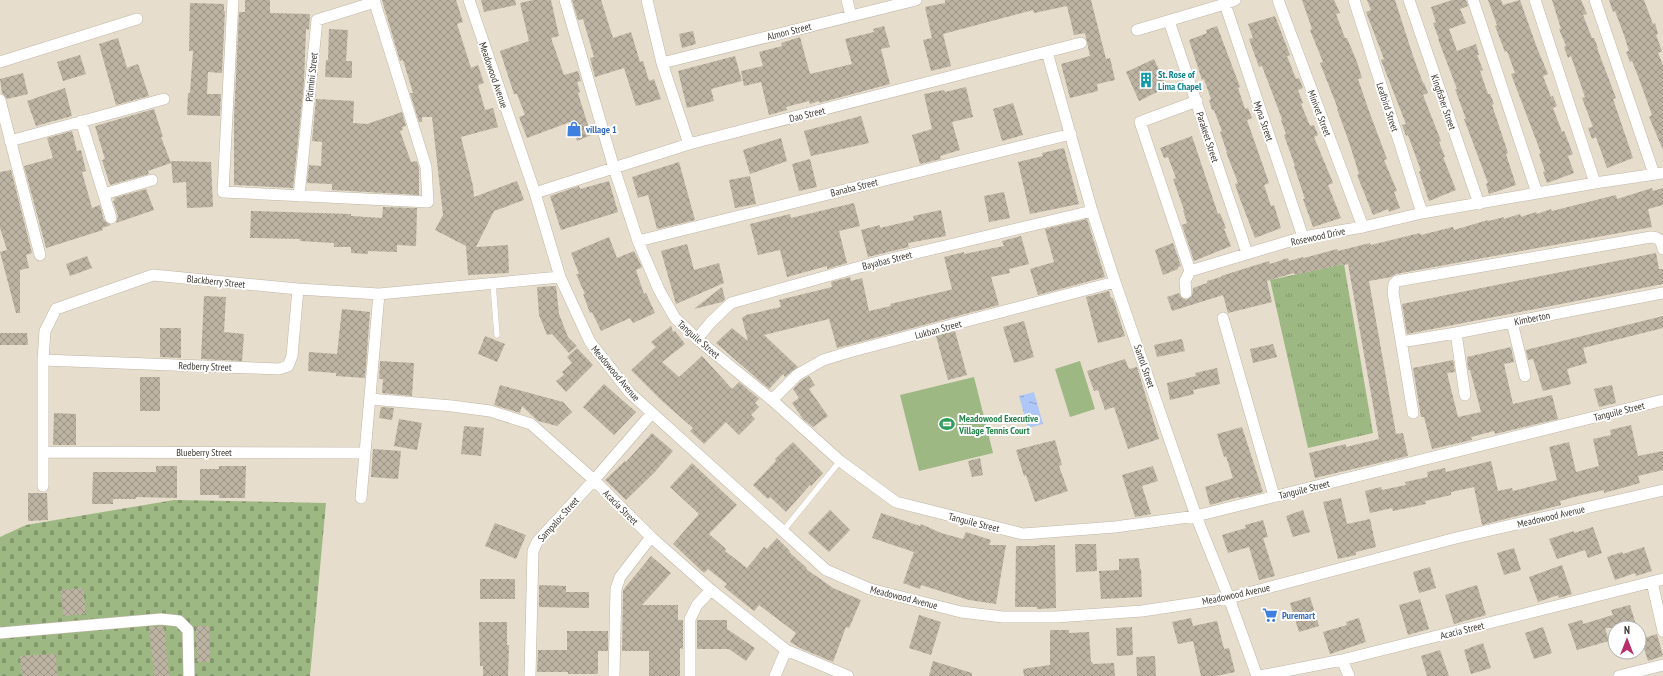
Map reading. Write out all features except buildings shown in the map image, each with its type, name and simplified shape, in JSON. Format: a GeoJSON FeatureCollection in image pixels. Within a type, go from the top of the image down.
{"type":"FeatureCollection","features":[{"type":"Feature","properties":{"kind":"street"},"geometry":{"type":"LineString","coordinates":[[233,0],[223,192],[428,202],[426,167],[375,1]]}},
{"type":"Feature","properties":{"kind":"street","name":"Meadowood Avenue"},"geometry":{"type":"LineString","coordinates":[[469,0],[535,193],[560,277],[590,342],[630,393],[826,570],[870,589],[961,612],[1004,617],[1056,617],[1142,611],[1229,598],[1456,538],[1663,490]]}},
{"type":"Feature","properties":{"kind":"street","name":"Tanguile Street"},"geometry":{"type":"LineString","coordinates":[[565,0],[614,168],[638,241],[659,290],[675,318],[772,400],[840,461],[896,502],[1023,534],[1115,527],[1196,516],[1663,400]]}},
{"type":"Feature","properties":{"kind":"street"},"geometry":{"type":"LineString","coordinates":[[647,0],[662,63],[688,144]]}},
{"type":"Feature","properties":{"kind":"street"},"geometry":{"type":"LineString","coordinates":[[847,0],[851,16]]}},
{"type":"Feature","properties":{"kind":"street","name":"Almon Street"},"geometry":{"type":"LineString","coordinates":[[662,63],[916,0]]}},
{"type":"Feature","properties":{"kind":"street","name":"Minivet Street"},"geometry":{"type":"LineString","coordinates":[[1278,0],[1363,226]]}},
{"type":"Feature","properties":{"kind":"street","name":"Leafbird Street"},"geometry":{"type":"LineString","coordinates":[[1354,0],[1422,213]]}},
{"type":"Feature","properties":{"kind":"street","name":"Kingfisher Street"},"geometry":{"type":"LineString","coordinates":[[1409,0],[1479,204]]}},
{"type":"Feature","properties":{"kind":"street"},"geometry":{"type":"LineString","coordinates":[[1473,0],[1537,193]]}},
{"type":"Feature","properties":{"kind":"street"},"geometry":{"type":"LineString","coordinates":[[1535,0],[1595,183]]}},
{"type":"Feature","properties":{"kind":"street"},"geometry":{"type":"LineString","coordinates":[[1595,0],[1658,173]]}},
{"type":"Feature","properties":{"kind":"street","name":"Pitimini Street"},"geometry":{"type":"LineString","coordinates":[[299,196],[317,20],[375,1]]}},
{"type":"Feature","properties":{"kind":"street"},"geometry":{"type":"LineString","coordinates":[[1137,30],[1230,2]]}},
{"type":"Feature","properties":{"kind":"street","name":"Myna Street"},"geometry":{"type":"LineString","coordinates":[[1230,2],[1303,237]]}},
{"type":"Feature","properties":{"kind":"street"},"geometry":{"type":"LineString","coordinates":[[0,62],[137,19]]}},
{"type":"Feature","properties":{"kind":"street","name":"Parakeet Street"},"geometry":{"type":"LineString","coordinates":[[1169,21],[1247,253]]}},
{"type":"Feature","properties":{"kind":"street","name":"Dao Street"},"geometry":{"type":"LineString","coordinates":[[535,193],[688,144],[1081,43]]}},
{"type":"Feature","properties":{"kind":"street","name":"Santol Street"},"geometry":{"type":"LineString","coordinates":[[1047,52],[1092,211],[1115,282],[1196,516],[1229,598],[1257,676]]}},
{"type":"Feature","properties":{"kind":"street"},"geometry":{"type":"LineString","coordinates":[[10,141],[164,99]]}},
{"type":"Feature","properties":{"kind":"street"},"geometry":{"type":"LineString","coordinates":[[0,100],[40,254]]}},
{"type":"Feature","properties":{"kind":"street"},"geometry":{"type":"LineString","coordinates":[[1186,294],[1185,281],[1190,271],[1140,122],[1196,101]]}},
{"type":"Feature","properties":{"kind":"street"},"geometry":{"type":"LineString","coordinates":[[81,121],[111,218]]}},
{"type":"Feature","properties":{"kind":"street","name":"Banaba Street"},"geometry":{"type":"LineString","coordinates":[[638,241],[1071,134]]}},
{"type":"Feature","properties":{"kind":"street","name":"Rosewood Drive"},"geometry":{"type":"LineString","coordinates":[[1190,271],[1303,237],[1422,213],[1658,173]]}},
{"type":"Feature","properties":{"kind":"street"},"geometry":{"type":"LineString","coordinates":[[104,194],[152,180]]}},
{"type":"Feature","properties":{"kind":"street","name":"Bayabas Street"},"geometry":{"type":"LineString","coordinates":[[697,338],[731,303],[874,263],[1092,211]]}},
{"type":"Feature","properties":{"kind":"street"},"geometry":{"type":"LineString","coordinates":[[1413,413],[1393,292],[1394,284],[1401,280],[1651,237],[1659,239],[1663,249]]}},
{"type":"Feature","properties":{"kind":"street","name":"Blackberry Street"},"geometry":{"type":"LineString","coordinates":[[42,486],[43,360],[45,331],[56,309],[153,275],[298,289],[379,294],[560,277]]}},
{"type":"Feature","properties":{"kind":"street","name":"Lukban Street"},"geometry":{"type":"LineString","coordinates":[[772,400],[798,375],[823,360],[1115,282]]}},
{"type":"Feature","properties":{"kind":"street","name":"Redberry Street"},"geometry":{"type":"LineString","coordinates":[[43,360],[279,369],[288,366],[292,356],[298,289]]}},
{"type":"Feature","properties":{"kind":"street","name":"Kimberton"},"geometry":{"type":"LineString","coordinates":[[1401,342],[1456,333],[1663,293]]}},
{"type":"Feature","properties":{"kind":"street"},"geometry":{"type":"LineString","coordinates":[[361,498],[379,294]]}},
{"type":"Feature","properties":{"kind":"street"},"geometry":{"type":"LineString","coordinates":[[1223,318],[1274,496]]}},
{"type":"Feature","properties":{"kind":"street"},"geometry":{"type":"LineString","coordinates":[[1512,322],[1525,376]]}},
{"type":"Feature","properties":{"kind":"street"},"geometry":{"type":"LineString","coordinates":[[1456,333],[1465,395]]}},
{"type":"Feature","properties":{"kind":"street","name":"Acacia Street"},"geometry":{"type":"LineString","coordinates":[[370,399],[490,411],[531,424],[594,480],[651,537],[711,590],[786,650],[848,676]]}},
{"type":"Feature","properties":{"kind":"street","name":"Sampaloc Street"},"geometry":{"type":"LineString","coordinates":[[530,676],[533,551],[537,542],[594,480],[652,413]]}},
{"type":"Feature","properties":{"kind":"street","name":"Blueberry Street"},"geometry":{"type":"LineString","coordinates":[[43,452],[365,453]]}},
{"type":"Feature","properties":{"kind":"street"},"geometry":{"type":"LineString","coordinates":[[614,676],[616,589],[620,577],[651,537]]}},
{"type":"Feature","properties":{"kind":"street","name":"Acacia Street"},"geometry":{"type":"LineString","coordinates":[[1260,676],[1342,660],[1663,579]]}},
{"type":"Feature","properties":{"kind":"street"},"geometry":{"type":"LineString","coordinates":[[1652,582],[1663,631]]}},
{"type":"Feature","properties":{"kind":"street"},"geometry":{"type":"LineString","coordinates":[[690,676],[690,620],[697,605],[711,590]]}},
{"type":"Feature","properties":{"kind":"street"},"geometry":{"type":"LineString","coordinates":[[0,633],[160,618],[179,621],[188,630],[189,676]]}},
{"type":"Feature","properties":{"kind":"street"},"geometry":{"type":"LineString","coordinates":[[775,676],[786,650]]}},
{"type":"Feature","properties":{"kind":"street"},"geometry":{"type":"LineString","coordinates":[[1342,660],[1349,676]]}},
{"type":"Feature","properties":{"kind":"street"},"geometry":{"type":"LineString","coordinates":[[1619,676],[1663,665]]}},
{"type":"Feature","properties":{"kind":"lane"},"geometry":{"type":"LineString","coordinates":[[493,284],[497,335]]}},
{"type":"Feature","properties":{"kind":"lane"},"geometry":{"type":"LineString","coordinates":[[783,531],[840,461]]}},
{"type":"Feature","properties":{"kind":"green space"},"geometry":{"type":"Polygon","coordinates":[[[1344,264],[1373,433],[1308,448],[1270,280],[1344,264]]]}},
{"type":"Feature","properties":{"kind":"green space"},"geometry":{"type":"Polygon","coordinates":[[[1080,361],[1095,409],[1070,417],[1055,369],[1080,361]]]}},
{"type":"Feature","properties":{"kind":"green space","name":"Meadowood Executive Village Tennis Court"},"geometry":{"type":"Polygon","coordinates":[[[974,377],[993,453],[919,471],[900,395],[974,377]]]}},
{"type":"Feature","properties":{"kind":"green space"},"geometry":{"type":"Polygon","coordinates":[[[174,500],[326,503],[310,676],[0,676],[0,537],[26,525],[174,500]]]}},
{"type":"Feature","properties":{"kind":"water"},"geometry":{"type":"Polygon","coordinates":[[[1034,392],[1043,424],[1028,428],[1019,396],[1034,392]]]}},
{"type":"Feature","properties":{"kind":"place","name":"St. Rose of Lima Chapel"},"geometry":{"type":"Point","coordinates":[1146,80]}},
{"type":"Feature","properties":{"kind":"place","name":"village 1"},"geometry":{"type":"Point","coordinates":[574,129]}},
{"type":"Feature","properties":{"kind":"place","name":"Meadowood Executive Village Tennis Court"},"geometry":{"type":"Point","coordinates":[947,424]}},
{"type":"Feature","properties":{"kind":"place","name":"Puremart"},"geometry":{"type":"Point","coordinates":[1270,615]}}]}
